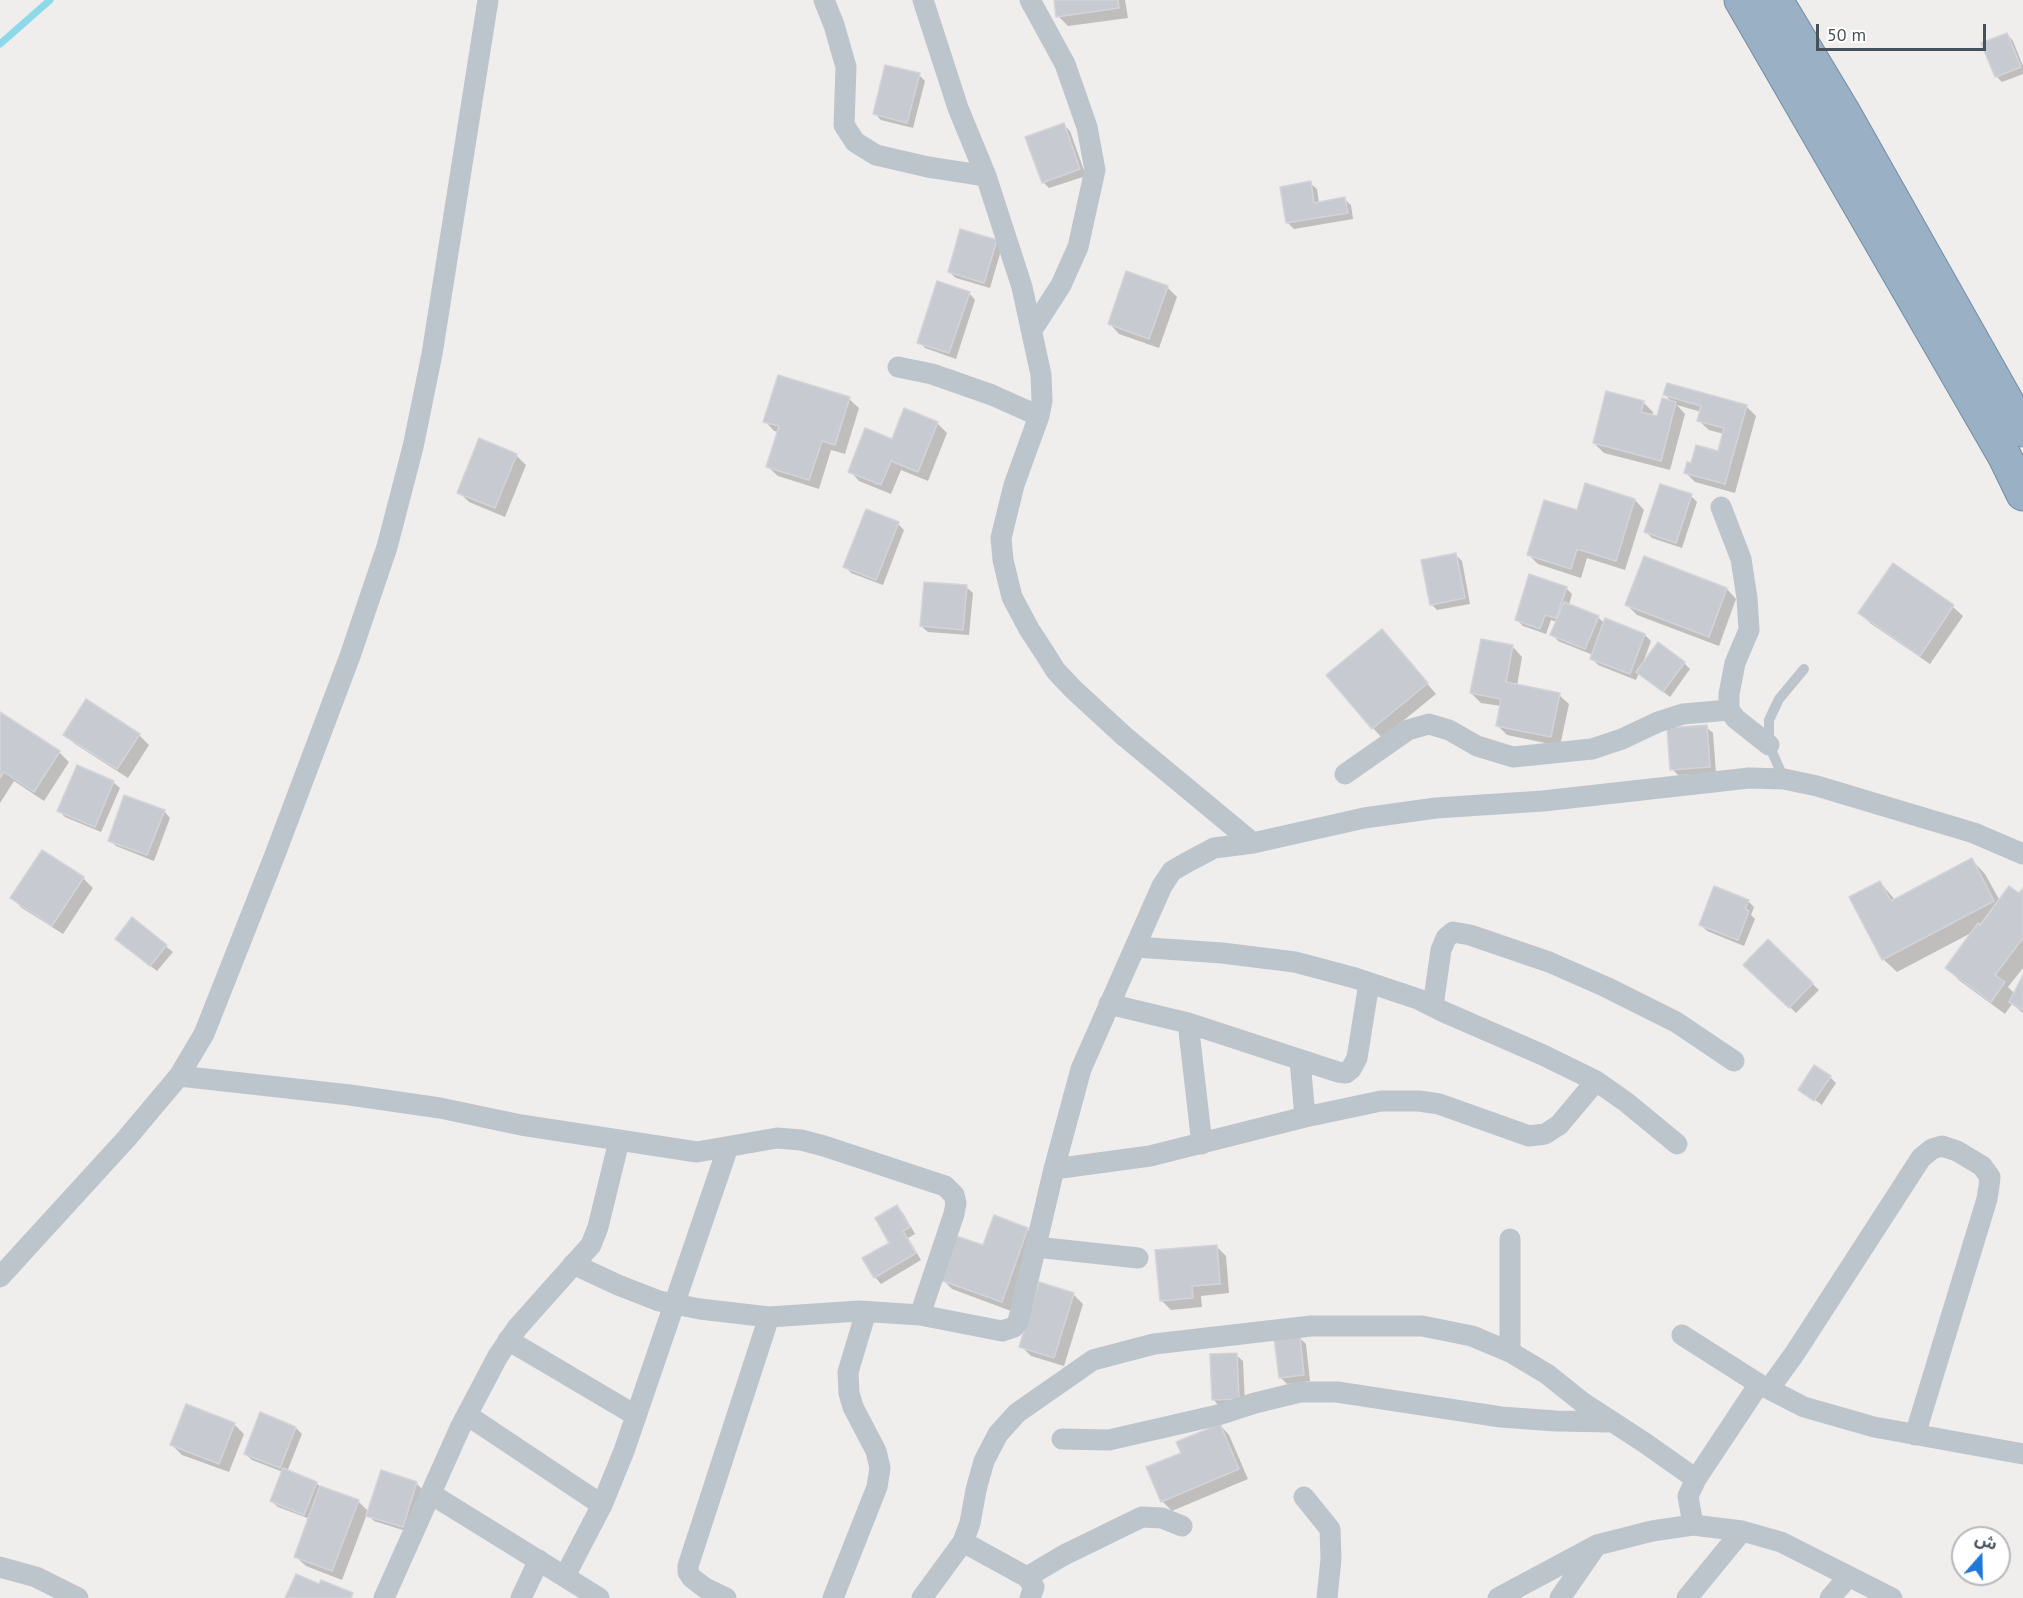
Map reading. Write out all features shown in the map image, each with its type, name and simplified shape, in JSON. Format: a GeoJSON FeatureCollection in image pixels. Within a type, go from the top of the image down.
{"type":"FeatureCollection","features":[{"type":"Feature","properties":{"kind":"highway"},"geometry":{"type":"LineString","coordinates":[[1741,0],[1999,447],[2023,494]]}},
{"type":"Feature","properties":{"kind":"highway"},"geometry":{"type":"LineString","coordinates":[[1776,0],[1844,113],[2023,430]]}},
{"type":"Feature","properties":{"kind":"street"},"geometry":{"type":"LineString","coordinates":[[0,1277],[128,1138],[179,1076],[204,1034],[225,985],[351,656],[387,547],[413,447],[432,354],[488,0]]}},
{"type":"Feature","properties":{"kind":"street"},"geometry":{"type":"LineString","coordinates":[[824,0],[846,67],[844,125],[855,142],[876,155],[928,167],[986,176]]}},
{"type":"Feature","properties":{"kind":"street"},"geometry":{"type":"LineString","coordinates":[[923,0],[958,108],[986,176],[1022,287],[1041,375],[1042,401],[1039,416],[1014,485],[1001,538],[1003,560],[1012,597],[1056,671],[1073,689],[1124,736],[1253,843]]}},
{"type":"Feature","properties":{"kind":"street"},"geometry":{"type":"LineString","coordinates":[[1030,0],[1065,64],[1087,127],[1095,170],[1078,247],[1061,285],[1032,330]]}},
{"type":"Feature","properties":{"kind":"street"},"geometry":{"type":"LineString","coordinates":[[898,367],[932,374],[992,395],[1039,416]]}},
{"type":"Feature","properties":{"kind":"street"},"geometry":{"type":"LineString","coordinates":[[1721,507],[1741,559],[1749,630],[1735,663],[1729,694],[1729,710],[1736,719],[1769,745]]}},
{"type":"Feature","properties":{"kind":"street"},"geometry":{"type":"LineString","coordinates":[[1345,774],[1408,730],[1429,724],[1449,730],[1477,746],[1513,757],[1592,749],[1683,714],[1729,710]]}},
{"type":"Feature","properties":{"kind":"street"},"geometry":{"type":"LineString","coordinates":[[573,1264],[659,1301],[700,1309],[769,1317],[866,1311],[920,1315],[1002,1331],[1014,1327],[1018,1322],[1054,1169],[1081,1069],[1162,885],[1172,872],[1214,848],[1253,843],[1364,818],[1436,808],[1543,801],[1749,778],[1784,779],[1817,786],[1974,833],[2023,854]]}},
{"type":"Feature","properties":{"kind":"street"},"geometry":{"type":"LineString","coordinates":[[1433,1006],[1441,950],[1446,938],[1453,932],[1470,935],[1549,962],[1606,987],[1676,1022],[1734,1061]]}},
{"type":"Feature","properties":{"kind":"street"},"geometry":{"type":"LineString","coordinates":[[1136,946],[1222,952],[1295,962],[1418,999],[1596,1081],[1626,1102],[1677,1144]]}},
{"type":"Feature","properties":{"kind":"street"},"geometry":{"type":"LineString","coordinates":[[1109,1004],[1188,1023],[1346,1073],[1352,1070],[1358,1058],[1369,983]]}},
{"type":"Feature","properties":{"kind":"street"},"geometry":{"type":"LineString","coordinates":[[1188,1023],[1202,1144]]}},
{"type":"Feature","properties":{"kind":"street"},"geometry":{"type":"LineString","coordinates":[[1300,1059],[1305,1117]]}},
{"type":"Feature","properties":{"kind":"street"},"geometry":{"type":"LineString","coordinates":[[179,1076],[372,1098],[440,1108],[521,1125],[697,1152],[777,1138],[801,1140],[945,1186],[954,1195],[956,1203],[954,1214],[920,1315]]}},
{"type":"Feature","properties":{"kind":"street"},"geometry":{"type":"LineString","coordinates":[[1054,1169],[1150,1156],[1305,1117],[1381,1101],[1419,1101],[1439,1104],[1529,1136],[1545,1134],[1558,1125],[1596,1081]]}},
{"type":"Feature","properties":{"kind":"street"},"geometry":{"type":"LineString","coordinates":[[384,1598],[467,1415],[508,1340],[591,1245],[598,1227],[619,1141]]}},
{"type":"Feature","properties":{"kind":"street"},"geometry":{"type":"LineString","coordinates":[[1693,1526],[1688,1496],[1696,1479],[1764,1386],[1795,1353],[1921,1158],[1932,1149],[1942,1146],[1957,1151],[1982,1166],[1990,1177],[1987,1199],[1915,1435]]}},
{"type":"Feature","properties":{"kind":"street"},"geometry":{"type":"LineString","coordinates":[[565,1576],[602,1505],[624,1451],[728,1147]]}},
{"type":"Feature","properties":{"kind":"street"},"geometry":{"type":"LineString","coordinates":[[1510,1239],[1510,1352]]}},
{"type":"Feature","properties":{"kind":"street"},"geometry":{"type":"LineString","coordinates":[[1036,1247],[1138,1258]]}},
{"type":"Feature","properties":{"kind":"street"},"geometry":{"type":"LineString","coordinates":[[833,1598],[877,1487],[880,1468],[876,1452],[853,1407],[849,1393],[848,1372],[866,1311]]}},
{"type":"Feature","properties":{"kind":"street"},"geometry":{"type":"LineString","coordinates":[[726,1598],[705,1588],[692,1578],[688,1572],[688,1566],[769,1317]]}},
{"type":"Feature","properties":{"kind":"street"},"geometry":{"type":"LineString","coordinates":[[922,1598],[963,1542],[970,1523],[984,1461],[998,1434],[1017,1413],[1093,1360],[1154,1344],[1311,1326],[1422,1326],[1472,1336],[1510,1352],[1547,1374],[1582,1402],[1696,1479]]}},
{"type":"Feature","properties":{"kind":"street"},"geometry":{"type":"LineString","coordinates":[[1682,1335],[1764,1386],[1804,1407],[1874,1427],[2023,1454]]}},
{"type":"Feature","properties":{"kind":"street"},"geometry":{"type":"LineString","coordinates":[[508,1340],[635,1415]]}},
{"type":"Feature","properties":{"kind":"street"},"geometry":{"type":"LineString","coordinates":[[1062,1439],[1109,1440],[1218,1415],[1300,1392],[1337,1392],[1512,1418],[1613,1422]]}},
{"type":"Feature","properties":{"kind":"street"},"geometry":{"type":"LineString","coordinates":[[467,1415],[602,1505]]}},
{"type":"Feature","properties":{"kind":"street"},"geometry":{"type":"LineString","coordinates":[[431,1494],[599,1598]]}},
{"type":"Feature","properties":{"kind":"street"},"geometry":{"type":"LineString","coordinates":[[1304,1497],[1330,1529],[1331,1559],[1327,1598]]}},
{"type":"Feature","properties":{"kind":"street"},"geometry":{"type":"LineString","coordinates":[[963,1542],[1029,1588],[1072,1550],[1142,1517],[1162,1518],[1182,1526]]}},
{"type":"Feature","properties":{"kind":"street"},"geometry":{"type":"LineString","coordinates":[[1498,1598],[1597,1545],[1652,1531],[1693,1526],[1742,1531],[1781,1542],[1892,1598]]}},
{"type":"Feature","properties":{"kind":"street"},"geometry":{"type":"LineString","coordinates":[[1688,1598],[1742,1531]]}},
{"type":"Feature","properties":{"kind":"street"},"geometry":{"type":"LineString","coordinates":[[1560,1598],[1597,1545]]}},
{"type":"Feature","properties":{"kind":"street"},"geometry":{"type":"LineString","coordinates":[[520,1598],[539,1560]]}},
{"type":"Feature","properties":{"kind":"street"},"geometry":{"type":"LineString","coordinates":[[0,1567],[36,1577],[78,1598]]}},
{"type":"Feature","properties":{"kind":"street"},"geometry":{"type":"LineString","coordinates":[[1830,1598],[1848,1576]]}},
{"type":"Feature","properties":{"kind":"lane"},"geometry":{"type":"LineString","coordinates":[[1784,779],[1769,745],[1769,720],[1779,699],[1804,669]]}},
{"type":"Feature","properties":{"kind":"building"},"geometry":{"type":"Polygon","coordinates":[[[1054,0],[1118,0],[1119,8],[1056,17],[1054,0]]]}},
{"type":"Feature","properties":{"kind":"building"},"geometry":{"type":"Polygon","coordinates":[[[2007,33],[2021,67],[1995,77],[1981,43],[2007,33]]]}},
{"type":"Feature","properties":{"kind":"building"},"geometry":{"type":"Polygon","coordinates":[[[885,65],[920,73],[907,123],[873,114],[885,65]]]}},
{"type":"Feature","properties":{"kind":"building"},"geometry":{"type":"Polygon","coordinates":[[[1064,123],[1080,169],[1042,183],[1025,137],[1064,123]]]}},
{"type":"Feature","properties":{"kind":"building"},"geometry":{"type":"Polygon","coordinates":[[[1311,181],[1314,203],[1345,197],[1348,213],[1286,223],[1280,187],[1311,181]]]}},
{"type":"Feature","properties":{"kind":"building"},"geometry":{"type":"Polygon","coordinates":[[[960,229],[997,240],[984,283],[948,272],[960,229]]]}},
{"type":"Feature","properties":{"kind":"building"},"geometry":{"type":"Polygon","coordinates":[[[1126,271],[1168,286],[1149,339],[1108,324],[1126,271]]]}},
{"type":"Feature","properties":{"kind":"building"},"geometry":{"type":"Polygon","coordinates":[[[937,281],[970,292],[949,353],[917,343],[937,281]]]}},
{"type":"Feature","properties":{"kind":"building"},"geometry":{"type":"Polygon","coordinates":[[[778,375],[850,397],[835,445],[822,441],[809,480],[766,467],[779,426],[763,422],[778,375]]]}},
{"type":"Feature","properties":{"kind":"building"},"geometry":{"type":"Polygon","coordinates":[[[1667,383],[1747,405],[1725,484],[1684,473],[1687,462],[1691,463],[1696,445],[1718,451],[1724,428],[1697,421],[1701,406],[1663,395],[1667,383]]]}},
{"type":"Feature","properties":{"kind":"building"},"geometry":{"type":"Polygon","coordinates":[[[1606,391],[1644,401],[1641,412],[1657,416],[1662,398],[1676,402],[1661,461],[1593,443],[1606,391]]]}},
{"type":"Feature","properties":{"kind":"building"},"geometry":{"type":"Polygon","coordinates":[[[904,408],[938,422],[918,472],[891,461],[881,485],[848,472],[865,428],[892,439],[904,408]]]}},
{"type":"Feature","properties":{"kind":"building"},"geometry":{"type":"Polygon","coordinates":[[[479,438],[517,454],[495,508],[457,493],[479,438]]]}},
{"type":"Feature","properties":{"kind":"building"},"geometry":{"type":"Polygon","coordinates":[[[1585,483],[1635,499],[1616,561],[1577,549],[1571,569],[1527,555],[1544,500],[1577,510],[1585,483]]]}},
{"type":"Feature","properties":{"kind":"building"},"geometry":{"type":"Polygon","coordinates":[[[1660,484],[1692,494],[1676,543],[1644,532],[1660,484]]]}},
{"type":"Feature","properties":{"kind":"building"},"geometry":{"type":"Polygon","coordinates":[[[866,509],[899,522],[876,580],[843,567],[866,509]]]}},
{"type":"Feature","properties":{"kind":"building"},"geometry":{"type":"Polygon","coordinates":[[[1456,553],[1465,598],[1430,605],[1421,560],[1456,553]]]}},
{"type":"Feature","properties":{"kind":"building"},"geometry":{"type":"Polygon","coordinates":[[[1644,556],[1727,588],[1709,637],[1625,605],[1644,556]]]}},
{"type":"Feature","properties":{"kind":"building"},"geometry":{"type":"Polygon","coordinates":[[[1893,563],[1954,605],[1920,656],[1858,613],[1893,563]]]}},
{"type":"Feature","properties":{"kind":"building"},"geometry":{"type":"Polygon","coordinates":[[[1529,574],[1567,587],[1556,618],[1545,615],[1540,629],[1515,620],[1529,574]]]}},
{"type":"Feature","properties":{"kind":"building"},"geometry":{"type":"Polygon","coordinates":[[[924,582],[967,585],[963,630],[920,626],[924,582]]]}},
{"type":"Feature","properties":{"kind":"building"},"geometry":{"type":"Polygon","coordinates":[[[1564,602],[1599,616],[1585,649],[1550,635],[1564,602]]]}},
{"type":"Feature","properties":{"kind":"building"},"geometry":{"type":"Polygon","coordinates":[[[1605,618],[1645,634],[1630,674],[1590,659],[1605,618]]]}},
{"type":"Feature","properties":{"kind":"building"},"geometry":{"type":"Polygon","coordinates":[[[1382,629],[1428,683],[1372,729],[1326,675],[1382,629]]]}},
{"type":"Feature","properties":{"kind":"building"},"geometry":{"type":"Polygon","coordinates":[[[1481,639],[1513,645],[1506,682],[1560,693],[1551,737],[1496,726],[1501,699],[1470,693],[1481,639]]]}},
{"type":"Feature","properties":{"kind":"building"},"geometry":{"type":"Polygon","coordinates":[[[1658,642],[1685,662],[1663,692],[1636,672],[1658,642]]]}},
{"type":"Feature","properties":{"kind":"building"},"geometry":{"type":"Polygon","coordinates":[[[86,699],[140,734],[117,769],[63,735],[86,699]]]}},
{"type":"Feature","properties":{"kind":"building"},"geometry":{"type":"Polygon","coordinates":[[[0,712],[60,751],[34,792],[4,772],[0,778],[0,712]]]}},
{"type":"Feature","properties":{"kind":"building"},"geometry":{"type":"Polygon","coordinates":[[[1707,725],[1710,767],[1670,770],[1667,728],[1707,725]]]}},
{"type":"Feature","properties":{"kind":"building"},"geometry":{"type":"Polygon","coordinates":[[[77,765],[114,781],[95,827],[57,811],[77,765]]]}},
{"type":"Feature","properties":{"kind":"building"},"geometry":{"type":"Polygon","coordinates":[[[124,795],[165,810],[147,855],[108,841],[124,795]]]}},
{"type":"Feature","properties":{"kind":"building"},"geometry":{"type":"Polygon","coordinates":[[[42,850],[84,877],[52,926],[10,898],[42,850]]]}},
{"type":"Feature","properties":{"kind":"building"},"geometry":{"type":"Polygon","coordinates":[[[1972,858],[1994,901],[1882,960],[1849,897],[1880,881],[1891,901],[1972,858]]]}},
{"type":"Feature","properties":{"kind":"building"},"geometry":{"type":"Polygon","coordinates":[[[1714,886],[1749,900],[1745,909],[1749,911],[1738,940],[1699,925],[1714,886]]]}},
{"type":"Feature","properties":{"kind":"building"},"geometry":{"type":"Polygon","coordinates":[[[2009,886],[2019,893],[2023,888],[2023,938],[1995,975],[2005,982],[1991,1002],[1945,968],[2009,886]]]}},
{"type":"Feature","properties":{"kind":"building"},"geometry":{"type":"Polygon","coordinates":[[[132,917],[167,945],[150,966],[115,939],[132,917]]]}},
{"type":"Feature","properties":{"kind":"building"},"geometry":{"type":"Polygon","coordinates":[[[1768,939],[1813,983],[1789,1008],[1743,965],[1768,939]]]}},
{"type":"Feature","properties":{"kind":"building"},"geometry":{"type":"Polygon","coordinates":[[[2023,975],[2023,1010],[2009,1002],[2023,975]]]}},
{"type":"Feature","properties":{"kind":"building"},"geometry":{"type":"Polygon","coordinates":[[[1814,1065],[1831,1076],[1814,1101],[1798,1090],[1814,1065]]]}},
{"type":"Feature","properties":{"kind":"building"},"geometry":{"type":"Polygon","coordinates":[[[897,1205],[910,1227],[903,1231],[916,1253],[874,1278],[862,1258],[889,1243],[875,1218],[897,1205]]]}},
{"type":"Feature","properties":{"kind":"building"},"geometry":{"type":"Polygon","coordinates":[[[994,1215],[1028,1228],[1002,1302],[940,1280],[956,1236],[983,1245],[994,1215]]]}},
{"type":"Feature","properties":{"kind":"building"},"geometry":{"type":"Polygon","coordinates":[[[1217,1245],[1220,1284],[1192,1286],[1193,1298],[1160,1301],[1155,1250],[1217,1245]]]}},
{"type":"Feature","properties":{"kind":"building"},"geometry":{"type":"Polygon","coordinates":[[[1039,1282],[1074,1293],[1054,1358],[1019,1347],[1039,1282]]]}},
{"type":"Feature","properties":{"kind":"building"},"geometry":{"type":"Polygon","coordinates":[[[1300,1336],[1304,1375],[1279,1378],[1274,1338],[1300,1336]]]}},
{"type":"Feature","properties":{"kind":"building"},"geometry":{"type":"Polygon","coordinates":[[[1237,1353],[1239,1399],[1212,1400],[1210,1354],[1237,1353]]]}},
{"type":"Feature","properties":{"kind":"building"},"geometry":{"type":"Polygon","coordinates":[[[186,1404],[235,1423],[219,1464],[170,1445],[186,1404]]]}},
{"type":"Feature","properties":{"kind":"building"},"geometry":{"type":"Polygon","coordinates":[[[260,1412],[296,1427],[280,1468],[244,1454],[260,1412]]]}},
{"type":"Feature","properties":{"kind":"building"},"geometry":{"type":"Polygon","coordinates":[[[1220,1424],[1239,1469],[1161,1502],[1146,1467],[1181,1453],[1176,1442],[1220,1424]]]}},
{"type":"Feature","properties":{"kind":"building"},"geometry":{"type":"Polygon","coordinates":[[[283,1468],[317,1482],[304,1515],[270,1501],[283,1468]]]}},
{"type":"Feature","properties":{"kind":"building"},"geometry":{"type":"Polygon","coordinates":[[[381,1470],[417,1482],[403,1527],[366,1516],[381,1470]]]}},
{"type":"Feature","properties":{"kind":"building"},"geometry":{"type":"Polygon","coordinates":[[[320,1486],[359,1500],[332,1571],[294,1557],[320,1486]]]}},
{"type":"Feature","properties":{"kind":"building"},"geometry":{"type":"Polygon","coordinates":[[[296,1574],[319,1584],[321,1580],[353,1593],[351,1598],[285,1598],[296,1574]]]}},
{"type":"Feature","properties":{"kind":"waterway"},"geometry":{"type":"LineString","coordinates":[[0,44],[50,0]]}}]}
